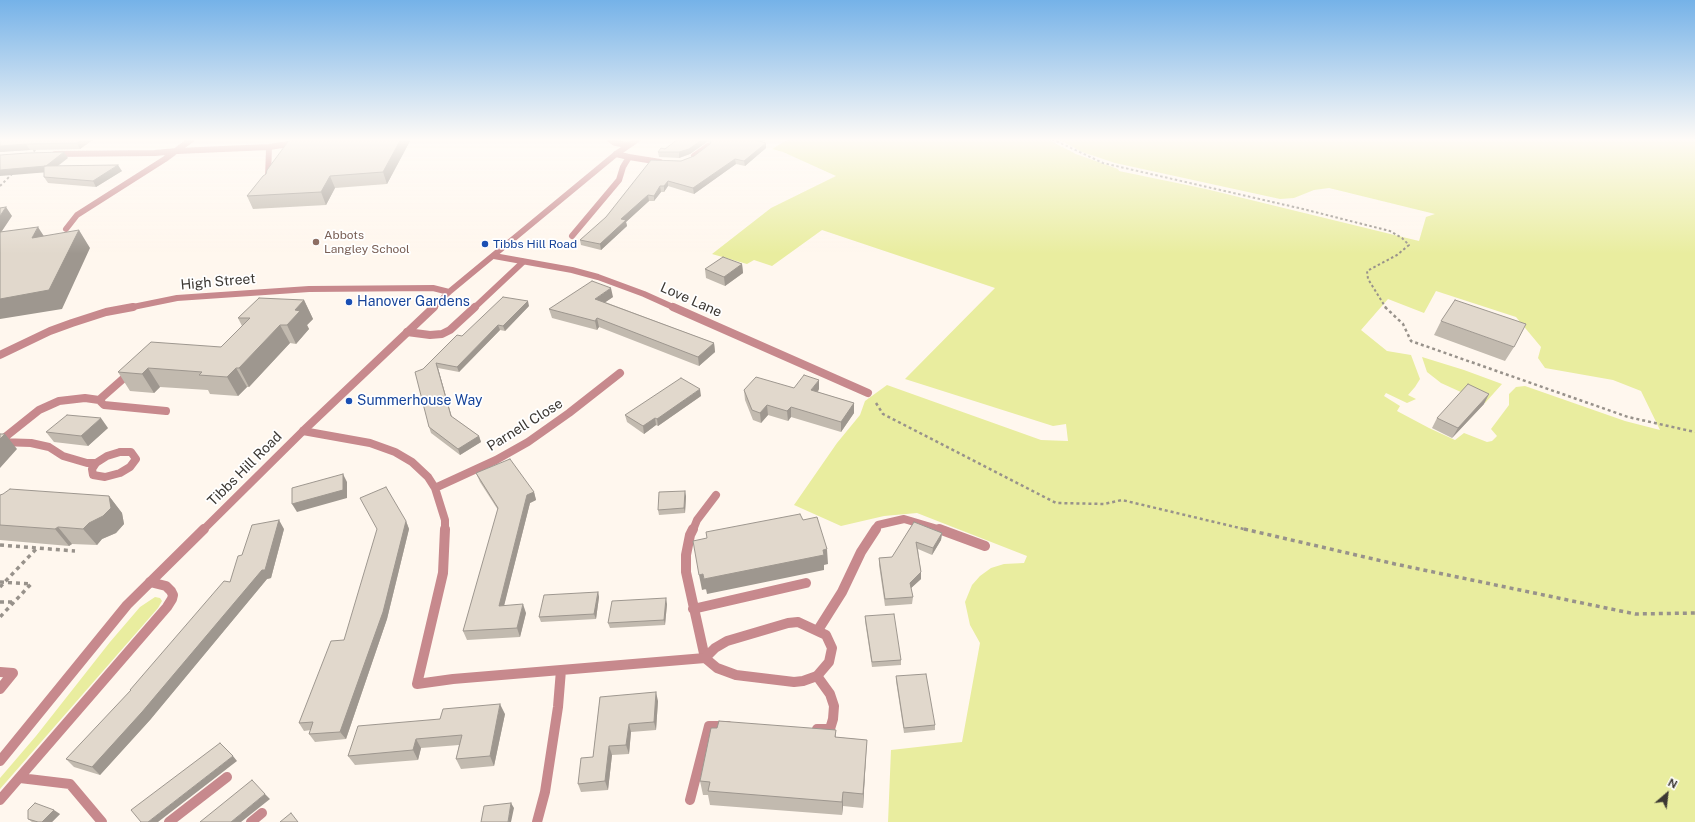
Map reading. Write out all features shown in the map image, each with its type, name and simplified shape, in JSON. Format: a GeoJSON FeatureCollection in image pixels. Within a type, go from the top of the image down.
{"type":"FeatureCollection","features":[{"type":"Feature","properties":{"kind":"street"},"geometry":{"type":"LineString","coordinates":[[66,229],[77,215],[136,177]]}},
{"type":"Feature","properties":{"kind":"street"},"geometry":{"type":"LineString","coordinates":[[268,177],[268,184]]}},
{"type":"Feature","properties":{"kind":"street","name":"Tibbs Hill Road"},"geometry":{"type":"LineString","coordinates":[[0,761],[127,605],[150,582],[303,431],[449,292],[588,177]]}},
{"type":"Feature","properties":{"kind":"street"},"geometry":{"type":"LineString","coordinates":[[572,236],[620,177]]}},
{"type":"Feature","properties":{"kind":"street","name":"Love Lane"},"geometry":{"type":"LineString","coordinates":[[494,256],[598,277],[644,294],[868,394]]}},
{"type":"Feature","properties":{"kind":"street"},"geometry":{"type":"LineString","coordinates":[[408,332],[430,335],[442,334],[450,330],[523,262]]}},
{"type":"Feature","properties":{"kind":"street","name":"High Street"},"geometry":{"type":"LineString","coordinates":[[0,355],[50,331],[106,312],[177,298],[309,289],[433,288],[449,292]]}},
{"type":"Feature","properties":{"kind":"street","name":"Parnell Close"},"geometry":{"type":"LineString","coordinates":[[435,488],[496,460],[528,442],[570,413],[620,373]]}},
{"type":"Feature","properties":{"kind":"street"},"geometry":{"type":"LineString","coordinates":[[99,400],[124,378]]}},
{"type":"Feature","properties":{"kind":"street"},"geometry":{"type":"LineString","coordinates":[[0,441],[39,410],[59,401],[85,398],[99,400],[104,405],[166,411]]}},
{"type":"Feature","properties":{"kind":"street"},"geometry":{"type":"LineString","coordinates":[[303,431],[342,437],[394,452],[412,462],[428,477],[435,488],[444,520],[443,573],[417,684],[453,679],[705,658],[721,644],[788,623],[798,622],[826,635],[832,648],[829,662],[817,676],[803,681],[794,682],[736,675],[717,668],[705,658],[686,572],[686,554],[690,535],[697,520],[716,495]]}},
{"type":"Feature","properties":{"kind":"street"},"geometry":{"type":"LineString","coordinates":[[0,441],[31,443],[49,447],[63,456],[87,463],[96,463],[107,456],[120,452],[131,452],[136,459],[130,467],[120,473],[105,477],[93,475],[92,469],[96,463]]}},
{"type":"Feature","properties":{"kind":"street"},"geometry":{"type":"LineString","coordinates":[[818,630],[842,592],[861,552],[878,525],[904,519],[937,528],[985,546]]}},
{"type":"Feature","properties":{"kind":"street"},"geometry":{"type":"LineString","coordinates":[[0,800],[167,607],[173,595],[171,590],[166,586],[150,582]]}},
{"type":"Feature","properties":{"kind":"street"},"geometry":{"type":"LineString","coordinates":[[693,609],[806,583]]}},
{"type":"Feature","properties":{"kind":"street"},"geometry":{"type":"LineString","coordinates":[[536,822],[545,792],[558,707],[561,670]]}},
{"type":"Feature","properties":{"kind":"street"},"geometry":{"type":"LineString","coordinates":[[0,672],[13,673],[0,688]]}},
{"type":"Feature","properties":{"kind":"street"},"geometry":{"type":"LineString","coordinates":[[807,728],[830,729],[833,719],[834,706],[830,694],[817,676]]}},
{"type":"Feature","properties":{"kind":"street"},"geometry":{"type":"LineString","coordinates":[[690,800],[709,726],[739,727]]}},
{"type":"Feature","properties":{"kind":"street"},"geometry":{"type":"LineString","coordinates":[[169,822],[226,777]]}},
{"type":"Feature","properties":{"kind":"street"},"geometry":{"type":"LineString","coordinates":[[20,778],[70,784],[102,822]]}},
{"type":"Feature","properties":{"kind":"street"},"geometry":{"type":"LineString","coordinates":[[252,822],[262,813]]}},
{"type":"Feature","properties":{"kind":"path"},"geometry":{"type":"LineString","coordinates":[[0,186],[9,177]]}},
{"type":"Feature","properties":{"kind":"path"},"geometry":{"type":"LineString","coordinates":[[1165,177],[1303,209],[1390,231],[1402,238],[1409,246],[1397,255],[1367,271],[1368,279],[1387,309],[1403,324],[1411,341],[1628,417],[1695,432]]}},
{"type":"Feature","properties":{"kind":"path"},"geometry":{"type":"LineString","coordinates":[[868,394],[883,414],[1056,503],[1104,504],[1122,500],[1395,564],[1587,605],[1635,614],[1695,613]]}},
{"type":"Feature","properties":{"kind":"path"},"geometry":{"type":"LineString","coordinates":[[0,545],[74,551]]}},
{"type":"Feature","properties":{"kind":"path"},"geometry":{"type":"LineString","coordinates":[[0,586],[37,548]]}},
{"type":"Feature","properties":{"kind":"path"},"geometry":{"type":"LineString","coordinates":[[0,582],[31,584],[0,617]]}},
{"type":"Feature","properties":{"kind":"path"},"geometry":{"type":"LineString","coordinates":[[0,602],[13,602]]}},
{"type":"Feature","properties":{"kind":"green space"},"geometry":{"type":"Polygon","coordinates":[[[833,177],[1150,177],[1206,189],[1419,241],[1426,217],[1435,214],[1329,188],[1314,190],[1294,198],[1280,199],[1181,177],[1695,177],[1695,822],[888,822],[891,750],[962,742],[980,643],[970,625],[965,602],[972,585],[980,576],[991,568],[1004,564],[1024,563],[1027,556],[917,513],[884,516],[841,526],[794,505],[837,443],[860,415],[865,401],[887,385],[1041,440],[1068,441],[1066,424],[1053,426],[905,379],[995,288],[822,230],[772,266],[754,260],[747,264],[712,254],[771,208],[833,177]],[[1436,291],[1424,313],[1388,299],[1361,330],[1387,351],[1411,355],[1420,379],[1408,395],[1416,399],[1407,403],[1386,393],[1384,396],[1400,406],[1397,411],[1455,440],[1464,433],[1487,442],[1492,441],[1497,436],[1491,429],[1509,405],[1509,394],[1516,387],[1525,386],[1625,421],[1660,430],[1641,391],[1613,380],[1545,368],[1538,358],[1541,347],[1516,317],[1436,291]]]}},
{"type":"Feature","properties":{"kind":"green space"},"geometry":{"type":"Polygon","coordinates":[[[1422,357],[1502,384],[1485,403],[1441,383],[1427,372],[1422,357]]]}},
{"type":"Feature","properties":{"kind":"green space"},"geometry":{"type":"Polygon","coordinates":[[[155,597],[160,598],[162,601],[158,608],[0,789],[0,778],[36,736],[110,642],[140,607],[155,597]]]}},
{"type":"Feature","properties":{"kind":"building"},"geometry":{"type":"Polygon","coordinates":[[[48,177],[99,177],[93,181],[48,177]]]}},
{"type":"Feature","properties":{"kind":"building"},"geometry":{"type":"Polygon","coordinates":[[[262,177],[329,177],[321,192],[247,196],[262,177]]]}},
{"type":"Feature","properties":{"kind":"building"},"geometry":{"type":"Polygon","coordinates":[[[637,177],[708,177],[693,188],[668,181],[664,186],[660,186],[654,196],[648,195],[621,219],[626,220],[600,244],[580,240],[606,217],[637,177]]]}},
{"type":"Feature","properties":{"kind":"building"},"geometry":{"type":"Polygon","coordinates":[[[6,207],[0,216],[0,208],[6,207]]]}},
{"type":"Feature","properties":{"kind":"building"},"geometry":{"type":"Polygon","coordinates":[[[38,227],[32,238],[79,230],[49,290],[0,299],[0,232],[38,227]]]}},
{"type":"Feature","properties":{"kind":"building"},"geometry":{"type":"Polygon","coordinates":[[[723,257],[742,264],[724,277],[705,269],[723,257]]]}},
{"type":"Feature","properties":{"kind":"building"},"geometry":{"type":"Polygon","coordinates":[[[592,281],[611,288],[595,299],[714,343],[698,357],[597,318],[595,321],[549,309],[592,281]]]}},
{"type":"Feature","properties":{"kind":"building"},"geometry":{"type":"Polygon","coordinates":[[[503,297],[528,301],[503,326],[498,325],[457,367],[436,363],[451,416],[479,436],[458,449],[429,427],[415,372],[423,369],[457,335],[462,336],[503,297]]]}},
{"type":"Feature","properties":{"kind":"building"},"geometry":{"type":"Polygon","coordinates":[[[259,298],[304,300],[295,310],[300,311],[287,325],[280,325],[239,368],[236,368],[227,377],[199,375],[202,372],[148,368],[142,374],[118,372],[151,342],[221,347],[250,318],[238,318],[259,298]]]}},
{"type":"Feature","properties":{"kind":"building"},"geometry":{"type":"Polygon","coordinates":[[[1455,300],[1526,324],[1514,347],[1441,321],[1455,300]]]}},
{"type":"Feature","properties":{"kind":"building"},"geometry":{"type":"Polygon","coordinates":[[[804,375],[819,380],[811,390],[854,403],[841,422],[791,407],[787,411],[767,405],[760,413],[752,410],[744,390],[756,377],[794,388],[804,375]]]}},
{"type":"Feature","properties":{"kind":"building"},"geometry":{"type":"Polygon","coordinates":[[[681,378],[700,389],[657,419],[655,418],[643,426],[625,415],[681,378]]]}},
{"type":"Feature","properties":{"kind":"building"},"geometry":{"type":"Polygon","coordinates":[[[1468,384],[1489,394],[1458,428],[1437,418],[1468,384]]]}},
{"type":"Feature","properties":{"kind":"building"},"geometry":{"type":"Polygon","coordinates":[[[67,415],[101,418],[81,436],[46,432],[67,415]]]}},
{"type":"Feature","properties":{"kind":"building"},"geometry":{"type":"Polygon","coordinates":[[[0,434],[5,434],[0,439],[0,434]]]}},
{"type":"Feature","properties":{"kind":"building"},"geometry":{"type":"Polygon","coordinates":[[[510,459],[534,492],[527,495],[499,606],[523,604],[517,628],[463,631],[498,508],[476,473],[510,459]]]}},
{"type":"Feature","properties":{"kind":"building"},"geometry":{"type":"Polygon","coordinates":[[[343,474],[343,490],[292,504],[292,488],[343,474]]]}},
{"type":"Feature","properties":{"kind":"building"},"geometry":{"type":"Polygon","coordinates":[[[386,487],[406,521],[383,612],[340,732],[309,734],[313,722],[299,723],[331,641],[344,640],[377,529],[360,498],[386,487]]]}},
{"type":"Feature","properties":{"kind":"building"},"geometry":{"type":"Polygon","coordinates":[[[10,489],[109,496],[111,508],[103,516],[89,523],[83,529],[58,527],[55,529],[0,525],[0,495],[10,489]]]}},
{"type":"Feature","properties":{"kind":"building"},"geometry":{"type":"Polygon","coordinates":[[[685,491],[684,508],[658,510],[659,492],[685,491]]]}},
{"type":"Feature","properties":{"kind":"building"},"geometry":{"type":"Polygon","coordinates":[[[800,514],[803,520],[817,517],[827,549],[823,550],[824,555],[704,579],[703,574],[699,575],[693,541],[707,538],[706,532],[800,514]]]}},
{"type":"Feature","properties":{"kind":"building"},"geometry":{"type":"Polygon","coordinates":[[[279,520],[265,570],[262,570],[142,712],[92,767],[66,759],[131,690],[224,581],[230,582],[238,556],[242,555],[252,525],[279,520]]]}},
{"type":"Feature","properties":{"kind":"building"},"geometry":{"type":"Polygon","coordinates":[[[914,522],[942,533],[933,548],[916,542],[921,572],[910,583],[913,597],[885,599],[879,558],[892,557],[914,522]]]}},
{"type":"Feature","properties":{"kind":"building"},"geometry":{"type":"Polygon","coordinates":[[[598,592],[594,614],[539,617],[544,595],[598,592]]]}},
{"type":"Feature","properties":{"kind":"building"},"geometry":{"type":"Polygon","coordinates":[[[666,598],[664,620],[608,623],[612,601],[666,598]]]}},
{"type":"Feature","properties":{"kind":"building"},"geometry":{"type":"Polygon","coordinates":[[[894,614],[901,660],[872,662],[865,616],[894,614]]]}},
{"type":"Feature","properties":{"kind":"building"},"geometry":{"type":"Polygon","coordinates":[[[926,674],[935,725],[904,728],[896,676],[926,674]]]}},
{"type":"Feature","properties":{"kind":"building"},"geometry":{"type":"Polygon","coordinates":[[[656,692],[654,722],[629,724],[626,745],[609,746],[605,781],[578,784],[581,758],[593,757],[600,697],[656,692]]]}},
{"type":"Feature","properties":{"kind":"building"},"geometry":{"type":"Polygon","coordinates":[[[500,704],[490,756],[456,759],[462,735],[416,739],[413,750],[348,756],[358,726],[440,719],[443,709],[500,704]]]}},
{"type":"Feature","properties":{"kind":"building"},"geometry":{"type":"Polygon","coordinates":[[[719,721],[836,730],[835,737],[867,740],[863,794],[843,792],[842,802],[708,791],[710,782],[700,781],[711,728],[717,728],[719,721]]]}},
{"type":"Feature","properties":{"kind":"building"},"geometry":{"type":"Polygon","coordinates":[[[220,743],[233,756],[148,822],[141,822],[131,810],[220,743]]]}},
{"type":"Feature","properties":{"kind":"building"},"geometry":{"type":"Polygon","coordinates":[[[252,780],[265,794],[231,822],[200,822],[252,780]]]}},
{"type":"Feature","properties":{"kind":"building"},"geometry":{"type":"Polygon","coordinates":[[[35,803],[54,810],[42,822],[28,819],[28,810],[35,803]]]}},
{"type":"Feature","properties":{"kind":"building"},"geometry":{"type":"Polygon","coordinates":[[[511,803],[508,822],[481,822],[484,806],[511,803]]]}},
{"type":"Feature","properties":{"kind":"building"},"geometry":{"type":"Polygon","coordinates":[[[291,813],[298,822],[280,822],[291,813]]]}},
{"type":"Feature","properties":{"kind":"place","name":"Abbots Langley School"},"geometry":{"type":"Point","coordinates":[316,242]}},
{"type":"Feature","properties":{"kind":"place","name":"Tibbs Hill Road"},"geometry":{"type":"Point","coordinates":[485,244]}},
{"type":"Feature","properties":{"kind":"place","name":"Hanover Gardens"},"geometry":{"type":"Point","coordinates":[349,302]}},
{"type":"Feature","properties":{"kind":"place","name":"Summerhouse Way"},"geometry":{"type":"Point","coordinates":[349,401]}}]}
